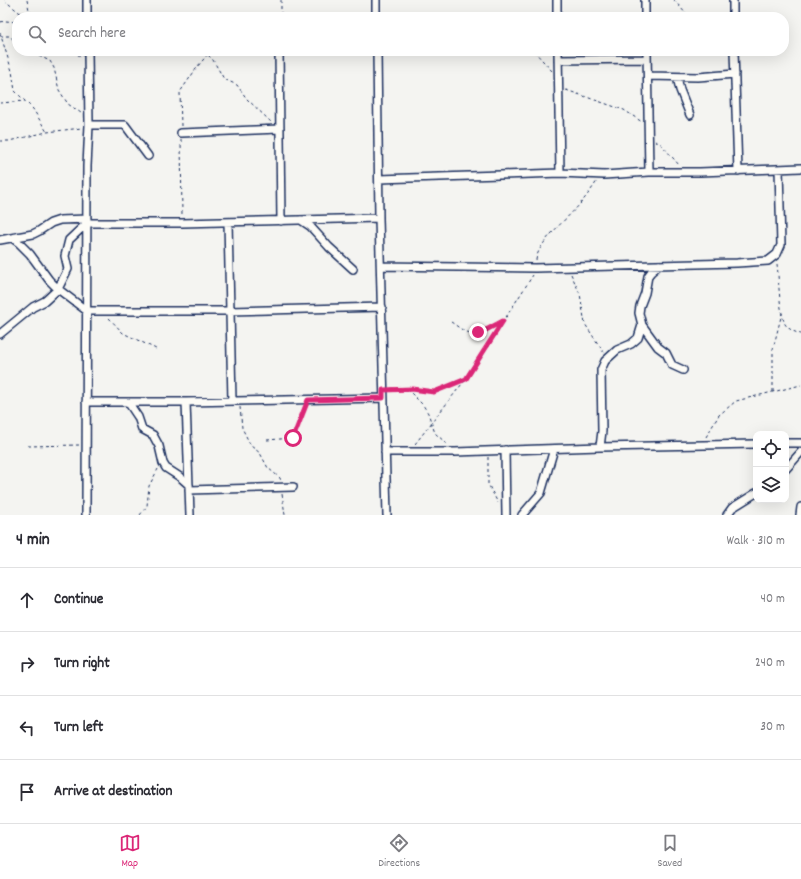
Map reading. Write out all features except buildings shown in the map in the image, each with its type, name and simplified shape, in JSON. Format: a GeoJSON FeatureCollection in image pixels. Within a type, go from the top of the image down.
{"type":"FeatureCollection","features":[{"type":"Feature","properties":{"kind":"street"},"geometry":{"type":"LineString","coordinates":[[87,0],[87,12]]}},
{"type":"Feature","properties":{"kind":"street"},"geometry":{"type":"LineString","coordinates":[[376,0],[376,12]]}},
{"type":"Feature","properties":{"kind":"street"},"geometry":{"type":"LineString","coordinates":[[557,0],[557,12]]}},
{"type":"Feature","properties":{"kind":"street"},"geometry":{"type":"LineString","coordinates":[[645,0],[645,12]]}},
{"type":"Feature","properties":{"kind":"street"},"geometry":{"type":"LineString","coordinates":[[733,0],[734,12]]}},
{"type":"Feature","properties":{"kind":"street"},"geometry":{"type":"LineString","coordinates":[[86,515],[87,166],[89,124],[88,56]]}},
{"type":"Feature","properties":{"kind":"street"},"geometry":{"type":"LineString","coordinates":[[279,56],[279,129],[282,221]]}},
{"type":"Feature","properties":{"kind":"street"},"geometry":{"type":"LineString","coordinates":[[377,56],[379,218],[387,515]]}},
{"type":"Feature","properties":{"kind":"street"},"geometry":{"type":"LineString","coordinates":[[558,56],[560,173]]}},
{"type":"Feature","properties":{"kind":"street"},"geometry":{"type":"LineString","coordinates":[[558,60],[629,56]]}},
{"type":"Feature","properties":{"kind":"street"},"geometry":{"type":"LineString","coordinates":[[647,56],[649,172]]}},
{"type":"Feature","properties":{"kind":"street"},"geometry":{"type":"LineString","coordinates":[[734,56],[738,171]]}},
{"type":"Feature","properties":{"kind":"street"},"geometry":{"type":"LineString","coordinates":[[648,76],[704,77],[735,74]]}},
{"type":"Feature","properties":{"kind":"street"},"geometry":{"type":"LineString","coordinates":[[678,77],[680,90],[690,115]]}},
{"type":"Feature","properties":{"kind":"street"},"geometry":{"type":"LineString","coordinates":[[89,124],[125,125],[148,156]]}},
{"type":"Feature","properties":{"kind":"street"},"geometry":{"type":"LineString","coordinates":[[181,133],[279,129]]}},
{"type":"Feature","properties":{"kind":"street"},"geometry":{"type":"LineString","coordinates":[[379,179],[560,173],[602,175],[649,172],[686,173],[801,168]]}},
{"type":"Feature","properties":{"kind":"street"},"geometry":{"type":"LineString","coordinates":[[381,266],[571,268],[702,265],[768,261],[776,255],[781,245],[779,169]]}},
{"type":"Feature","properties":{"kind":"street"},"geometry":{"type":"LineString","coordinates":[[0,240],[33,234],[51,223],[60,220],[182,223],[379,218]]}},
{"type":"Feature","properties":{"kind":"street"},"geometry":{"type":"LineString","coordinates":[[301,220],[310,226],[329,247],[353,269]]}},
{"type":"Feature","properties":{"kind":"street"},"geometry":{"type":"LineString","coordinates":[[0,334],[33,307],[45,301],[58,289],[68,269],[65,256],[69,240],[87,221]]}},
{"type":"Feature","properties":{"kind":"street"},"geometry":{"type":"LineString","coordinates":[[228,222],[229,311],[233,401]]}},
{"type":"Feature","properties":{"kind":"street"},"geometry":{"type":"LineString","coordinates":[[12,238],[30,254],[49,280],[58,289],[87,311],[229,311],[382,307]]}},
{"type":"Feature","properties":{"kind":"street"},"geometry":{"type":"LineString","coordinates":[[659,265],[648,276],[639,313],[642,325],[658,347],[666,353],[672,365],[683,370]]}},
{"type":"Feature","properties":{"kind":"street"},"geometry":{"type":"LineString","coordinates":[[600,447],[602,431],[601,373],[603,366],[616,350],[634,342],[638,338],[642,325]]}},
{"type":"Feature","properties":{"kind":"street"},"geometry":{"type":"LineString","coordinates":[[86,402],[186,402],[383,398]]}},
{"type":"Feature","properties":{"kind":"street"},"geometry":{"type":"LineString","coordinates":[[128,402],[138,417],[142,429],[152,434],[156,439],[162,462],[166,468],[180,477],[189,488]]}},
{"type":"Feature","properties":{"kind":"street"},"geometry":{"type":"LineString","coordinates":[[186,402],[190,515]]}},
{"type":"Feature","properties":{"kind":"street"},"geometry":{"type":"LineString","coordinates":[[789,443],[801,443]]}},
{"type":"Feature","properties":{"kind":"street"},"geometry":{"type":"LineString","coordinates":[[385,452],[455,452],[753,444]]}},
{"type":"Feature","properties":{"kind":"street"},"geometry":{"type":"LineString","coordinates":[[522,515],[541,493],[554,449]]}},
{"type":"Feature","properties":{"kind":"street"},"geometry":{"type":"LineString","coordinates":[[505,450],[506,515]]}},
{"type":"Feature","properties":{"kind":"street"},"geometry":{"type":"LineString","coordinates":[[788,467],[801,452]]}},
{"type":"Feature","properties":{"kind":"street"},"geometry":{"type":"LineString","coordinates":[[189,488],[292,487]]}},
{"type":"Feature","properties":{"kind":"street"},"geometry":{"type":"LineString","coordinates":[[727,515],[732,508],[753,494]]}},
{"type":"Feature","properties":{"kind":"street"},"geometry":{"type":"LineString","coordinates":[[800,515],[801,507]]}},
{"type":"Feature","properties":{"kind":"path"},"geometry":{"type":"LineString","coordinates":[[4,0],[19,12]]}},
{"type":"Feature","properties":{"kind":"path"},"geometry":{"type":"LineString","coordinates":[[27,0],[30,12]]}},
{"type":"Feature","properties":{"kind":"path"},"geometry":{"type":"LineString","coordinates":[[281,0],[281,12]]}},
{"type":"Feature","properties":{"kind":"path"},"geometry":{"type":"LineString","coordinates":[[674,0],[685,12]]}},
{"type":"Feature","properties":{"kind":"path"},"geometry":{"type":"LineString","coordinates":[[0,22],[12,22]]}},
{"type":"Feature","properties":{"kind":"path"},"geometry":{"type":"LineString","coordinates":[[0,33],[12,71],[14,88],[27,102],[42,122],[47,132]]}},
{"type":"Feature","properties":{"kind":"path"},"geometry":{"type":"LineString","coordinates":[[0,36],[10,36],[12,38]]}},
{"type":"Feature","properties":{"kind":"path"},"geometry":{"type":"LineString","coordinates":[[39,56],[50,61],[54,68],[59,90],[68,104],[89,124]]}},
{"type":"Feature","properties":{"kind":"path"},"geometry":{"type":"LineString","coordinates":[[79,56],[88,63]]}},
{"type":"Feature","properties":{"kind":"path"},"geometry":{"type":"LineString","coordinates":[[209,56],[224,79],[237,85],[247,99],[279,129]]}},
{"type":"Feature","properties":{"kind":"path"},"geometry":{"type":"LineString","coordinates":[[539,56],[558,81],[571,92],[624,110],[648,128]]}},
{"type":"Feature","properties":{"kind":"path"},"geometry":{"type":"LineString","coordinates":[[0,103],[27,102]]}},
{"type":"Feature","properties":{"kind":"path"},"geometry":{"type":"LineString","coordinates":[[0,141],[89,124]]}},
{"type":"Feature","properties":{"kind":"path"},"geometry":{"type":"LineString","coordinates":[[648,139],[661,144],[686,173]]}},
{"type":"Feature","properties":{"kind":"path"},"geometry":{"type":"LineString","coordinates":[[409,452],[466,379],[532,277],[539,251],[554,230],[579,204],[602,175]]}},
{"type":"Feature","properties":{"kind":"path"},"geometry":{"type":"LineString","coordinates":[[776,255],[782,312],[786,325],[801,334]]}},
{"type":"Feature","properties":{"kind":"path"},"geometry":{"type":"LineString","coordinates":[[571,268],[571,275],[581,298],[585,324],[608,358]]}},
{"type":"Feature","properties":{"kind":"path"},"geometry":{"type":"LineString","coordinates":[[103,311],[120,331],[156,349]]}},
{"type":"Feature","properties":{"kind":"path"},"geometry":{"type":"LineString","coordinates":[[773,392],[773,349],[782,312]]}},
{"type":"Feature","properties":{"kind":"path"},"geometry":{"type":"LineString","coordinates":[[451,322],[466,332],[471,333],[486,330],[503,321]]}},
{"type":"Feature","properties":{"kind":"path"},"geometry":{"type":"LineString","coordinates":[[383,390],[407,389],[434,392],[466,379]]}},
{"type":"Feature","properties":{"kind":"path"},"geometry":{"type":"LineString","coordinates":[[699,446],[708,435],[719,415],[738,400],[801,385]]}},
{"type":"Feature","properties":{"kind":"path"},"geometry":{"type":"LineString","coordinates":[[407,389],[423,405],[428,413],[436,435],[455,452]]}},
{"type":"Feature","properties":{"kind":"path"},"geometry":{"type":"LineString","coordinates":[[267,440],[293,438],[308,400]]}},
{"type":"Feature","properties":{"kind":"path"},"geometry":{"type":"LineString","coordinates":[[233,401],[240,408],[242,428],[251,446],[260,453],[268,468],[280,478],[285,515]]}},
{"type":"Feature","properties":{"kind":"path"},"geometry":{"type":"LineString","coordinates":[[28,446],[86,444]]}},
{"type":"Feature","properties":{"kind":"path"},"geometry":{"type":"LineString","coordinates":[[488,451],[488,484],[501,508]]}},
{"type":"Feature","properties":{"kind":"path"},"geometry":{"type":"LineString","coordinates":[[140,515],[148,506],[149,486],[162,462]]}},
{"type":"Feature","properties":{"kind":"route"},"geometry":{"type":"LineString","coordinates":[[293,438],[308,400],[383,398],[383,390],[412,389],[434,392],[466,379],[503,321],[486,330],[478,332]]}}]}
